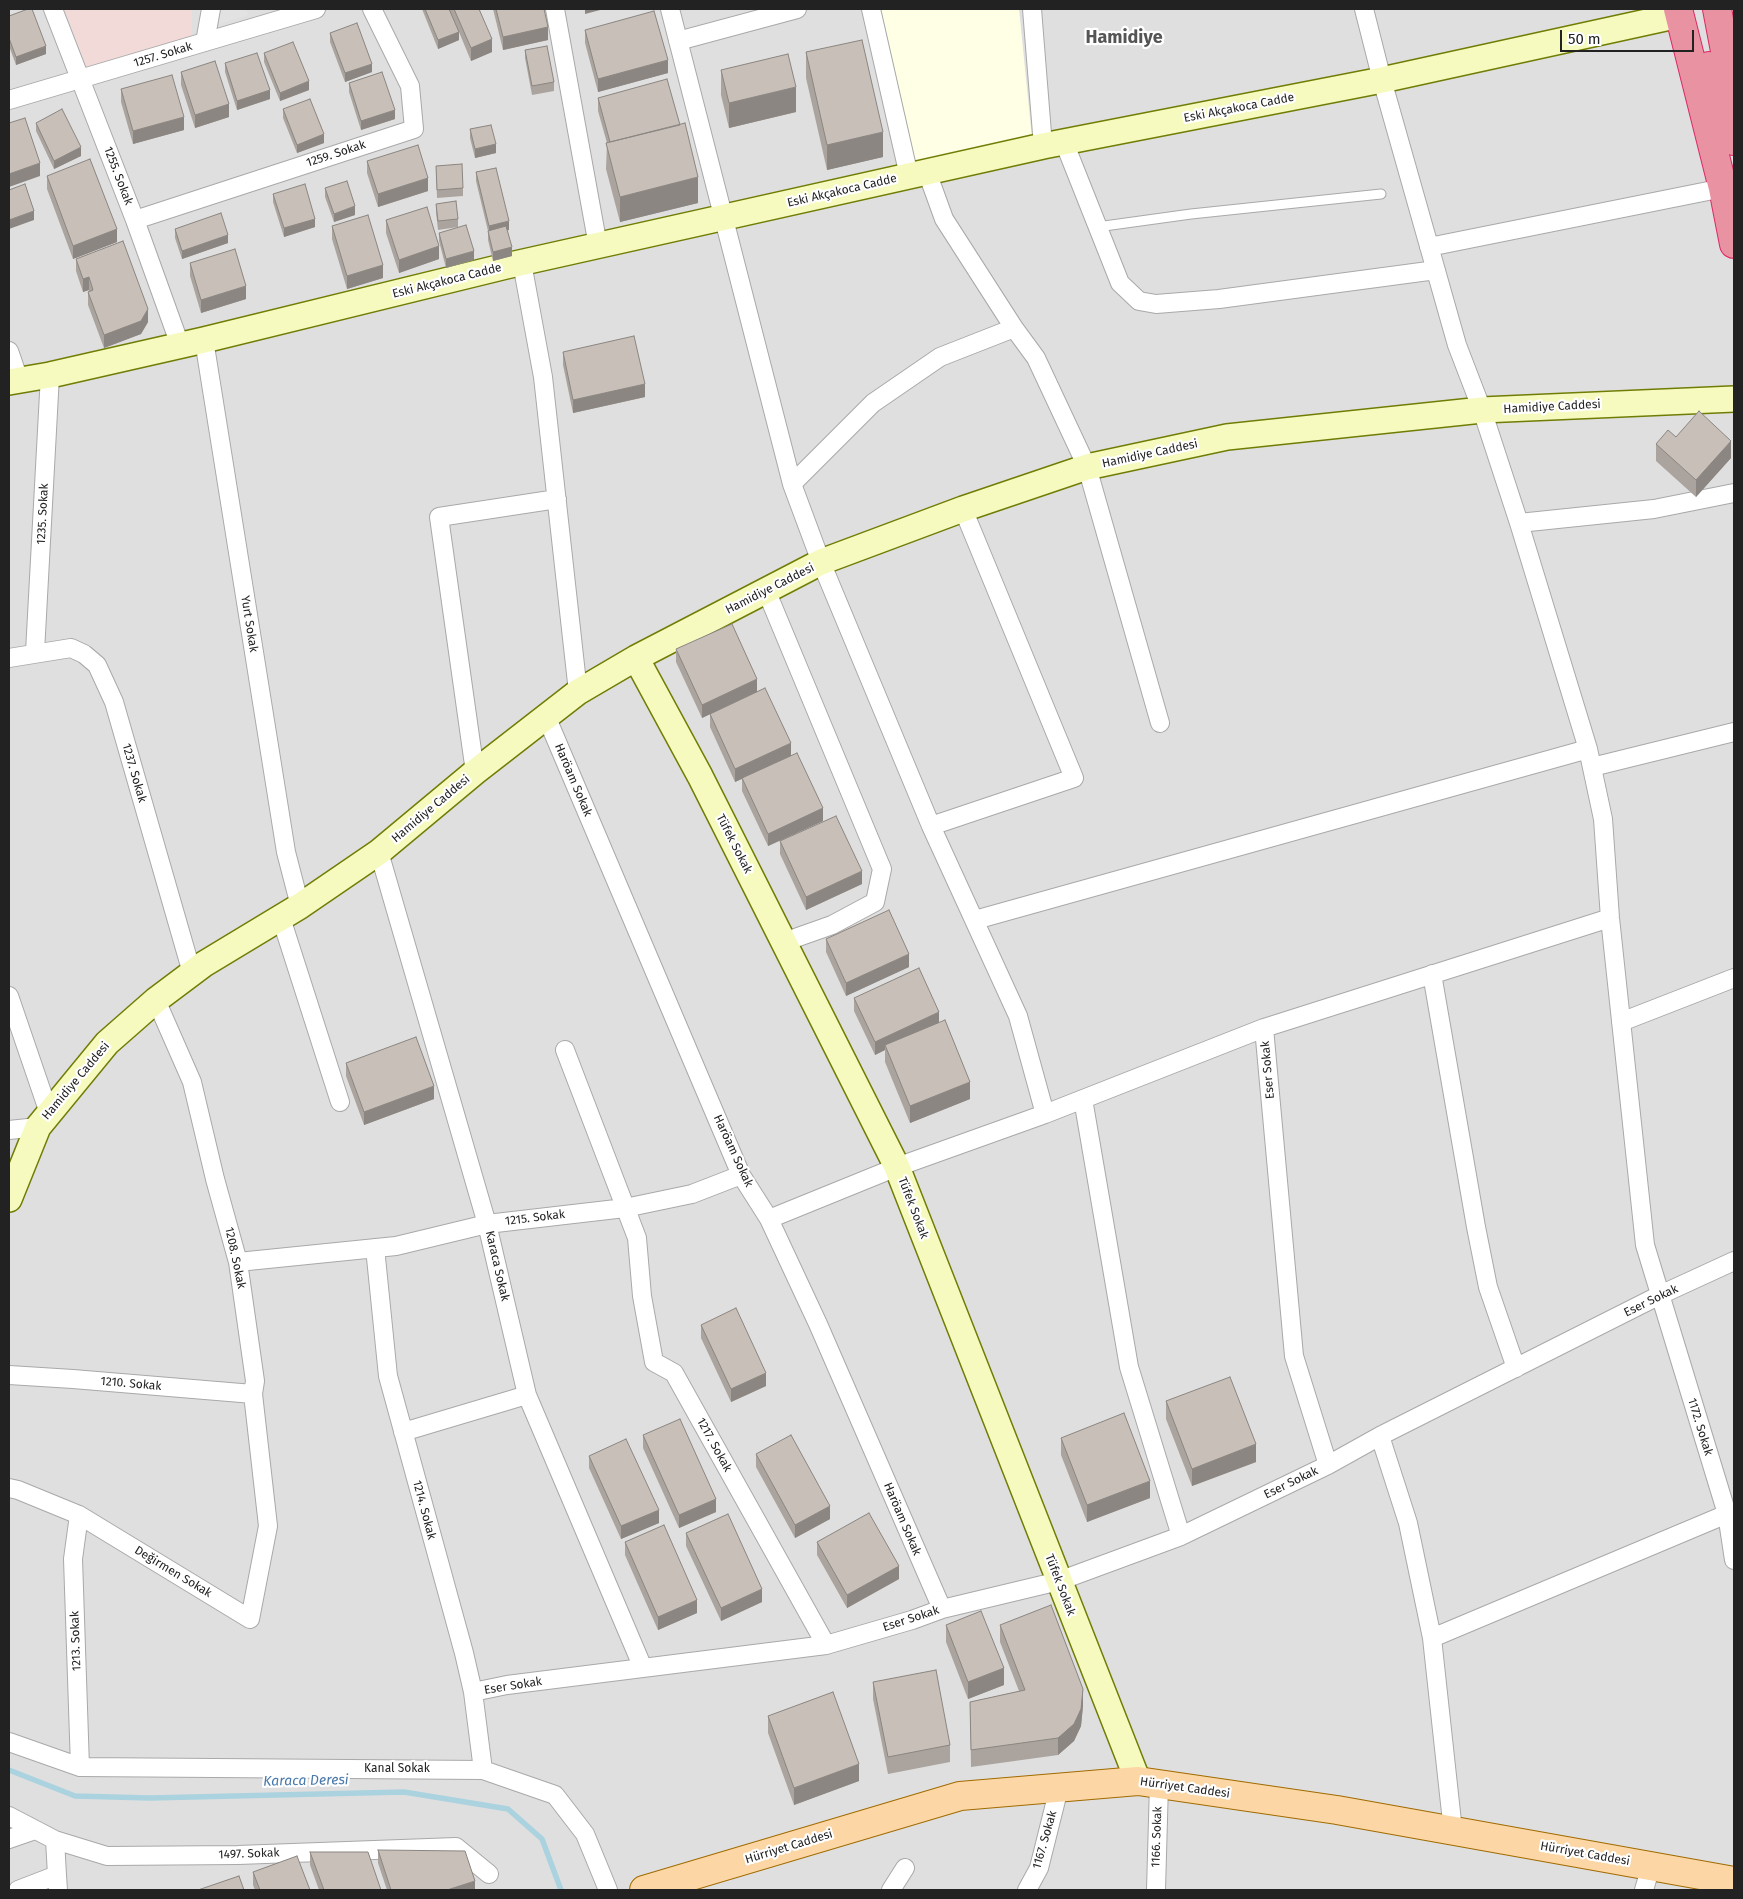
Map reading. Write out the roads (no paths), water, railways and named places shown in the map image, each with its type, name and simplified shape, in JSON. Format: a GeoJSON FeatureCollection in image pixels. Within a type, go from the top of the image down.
{"type":"FeatureCollection","features":[{"type":"Feature","properties":{"kind":"highway"},"geometry":{"type":"LineString","coordinates":[[1717,9],[1734,99]]}},
{"type":"Feature","properties":{"kind":"highway"},"geometry":{"type":"LineString","coordinates":[[1684,11],[1709,64],[1734,141]]}},
{"type":"Feature","properties":{"kind":"highway"},"geometry":{"type":"LineString","coordinates":[[1684,11],[1734,244]]}},
{"type":"Feature","properties":{"kind":"main road","name":"Hürriyet Caddesi"},"geometry":{"type":"LineString","coordinates":[[644,1890],[960,1796],[1148,1782],[1337,1810],[1453,1831],[1648,1878],[1734,1881]]}},
{"type":"Feature","properties":{"kind":"street","name":"1255. Sokak"},"geometry":{"type":"LineString","coordinates":[[53,9],[135,220],[192,342]]}},
{"type":"Feature","properties":{"kind":"street"},"geometry":{"type":"LineString","coordinates":[[205,42],[211,9]]}},
{"type":"Feature","properties":{"kind":"street","name":"1257. Sokak"},"geometry":{"type":"LineString","coordinates":[[9,100],[316,9]]}},
{"type":"Feature","properties":{"kind":"street","name":"1259. Sokak"},"geometry":{"type":"LineString","coordinates":[[135,220],[414,129],[410,86],[372,9]]}},
{"type":"Feature","properties":{"kind":"street"},"geometry":{"type":"LineString","coordinates":[[555,9],[598,246]]}},
{"type":"Feature","properties":{"kind":"street"},"geometry":{"type":"LineString","coordinates":[[670,9],[792,484],[821,562],[931,826],[1018,1016],[1045,1114]]}},
{"type":"Feature","properties":{"kind":"street"},"geometry":{"type":"LineString","coordinates":[[678,41],[797,9]]}},
{"type":"Feature","properties":{"kind":"street"},"geometry":{"type":"LineString","coordinates":[[871,9],[918,174],[944,219],[1014,328],[1036,358],[1087,467],[1160,723]]}},
{"type":"Feature","properties":{"kind":"street"},"geometry":{"type":"LineString","coordinates":[[1032,9],[1054,144],[1097,227],[1120,283],[1139,301],[1156,304],[1219,299],[1436,270]]}},
{"type":"Feature","properties":{"kind":"street","name":"1172. Sokak"},"geometry":{"type":"LineString","coordinates":[[1364,9],[1382,80],[1457,345],[1482,410],[1519,523],[1588,749],[1603,819],[1610,918],[1645,1245],[1727,1514],[1734,1560]]}},
{"type":"Feature","properties":{"kind":"street","name":"Eski Akçakoca Cadde"},"geometry":{"type":"LineString","coordinates":[[14,381],[50,375],[522,263],[918,174],[1054,144],[1382,80],[1684,11]]}},
{"type":"Feature","properties":{"kind":"street"},"geometry":{"type":"LineString","coordinates":[[1429,247],[1723,188]]}},
{"type":"Feature","properties":{"kind":"street"},"geometry":{"type":"LineString","coordinates":[[522,263],[543,377],[578,692]]}},
{"type":"Feature","properties":{"kind":"street"},"geometry":{"type":"LineString","coordinates":[[792,484],[873,403],[940,357],[1014,328]]}},
{"type":"Feature","properties":{"kind":"street","name":"Yurt Sokak"},"geometry":{"type":"LineString","coordinates":[[192,342],[286,852],[290,912],[340,1102]]}},
{"type":"Feature","properties":{"kind":"street"},"geometry":{"type":"LineString","coordinates":[[9,351],[14,381]]}},
{"type":"Feature","properties":{"kind":"street","name":"1235. Sokak"},"geometry":{"type":"LineString","coordinates":[[35,652],[50,375]]}},
{"type":"Feature","properties":{"kind":"street","name":"Hamidiye Caddesi"},"geometry":{"type":"LineString","coordinates":[[9,1199],[44,1120],[107,1043],[156,1000],[204,964],[290,912],[380,852],[475,772],[578,692],[636,658],[821,562],[963,509],[1087,467],[1227,437],[1482,410],[1734,399]]}},
{"type":"Feature","properties":{"kind":"street"},"geometry":{"type":"LineString","coordinates":[[1519,523],[1654,509],[1734,493]]}},
{"type":"Feature","properties":{"kind":"street"},"geometry":{"type":"LineString","coordinates":[[475,772],[439,517],[557,499]]}},
{"type":"Feature","properties":{"kind":"street"},"geometry":{"type":"LineString","coordinates":[[931,826],[1074,778],[963,509]]}},
{"type":"Feature","properties":{"kind":"street"},"geometry":{"type":"LineString","coordinates":[[766,590],[882,869],[875,902],[832,925],[784,942]]}},
{"type":"Feature","properties":{"kind":"street","name":"1237. Sokak"},"geometry":{"type":"LineString","coordinates":[[9,658],[35,652],[71,648],[84,654],[97,665],[114,702],[192,973]]}},
{"type":"Feature","properties":{"kind":"street","name":"Tüfek Sokak"},"geometry":{"type":"LineString","coordinates":[[636,658],[700,776],[897,1167],[1059,1582],[1148,1782]]}},
{"type":"Feature","properties":{"kind":"street","name":"Haröam Sokak"},"geometry":{"type":"LineString","coordinates":[[546,716],[741,1175],[769,1218],[822,1334],[942,1609]]}},
{"type":"Feature","properties":{"kind":"street"},"geometry":{"type":"LineString","coordinates":[[1592,768],[1734,732]]}},
{"type":"Feature","properties":{"kind":"street"},"geometry":{"type":"LineString","coordinates":[[975,920],[1588,749]]}},
{"type":"Feature","properties":{"kind":"street","name":"Karaca Sokak"},"geometry":{"type":"LineString","coordinates":[[380,852],[487,1224],[527,1394],[643,1668]]}},
{"type":"Feature","properties":{"kind":"street"},"geometry":{"type":"LineString","coordinates":[[769,1218],[897,1167],[1045,1114],[1264,1028],[1610,918]]}},
{"type":"Feature","properties":{"kind":"street"},"geometry":{"type":"LineString","coordinates":[[1432,974],[1486,1278],[1516,1368]]}},
{"type":"Feature","properties":{"kind":"street"},"geometry":{"type":"LineString","coordinates":[[1621,1022],[1734,978]]}},
{"type":"Feature","properties":{"kind":"street"},"geometry":{"type":"LineString","coordinates":[[9,996],[44,1120],[9,1130]]}},
{"type":"Feature","properties":{"kind":"street","name":"1208. Sokak"},"geometry":{"type":"LineString","coordinates":[[156,1000],[192,1082],[215,1179],[238,1262],[255,1381],[253,1394],[268,1526]]}},
{"type":"Feature","properties":{"kind":"street","name":"Eser Sokak"},"geometry":{"type":"LineString","coordinates":[[1264,1028],[1294,1356],[1328,1465]]}},
{"type":"Feature","properties":{"kind":"street"},"geometry":{"type":"LineString","coordinates":[[565,1050],[625,1208]]}},
{"type":"Feature","properties":{"kind":"street"},"geometry":{"type":"LineString","coordinates":[[1083,1099],[1129,1367],[1181,1536]]}},
{"type":"Feature","properties":{"kind":"street","name":"1215. Sokak"},"geometry":{"type":"LineString","coordinates":[[238,1262],[396,1246],[487,1224],[625,1208],[692,1194],[741,1175]]}},
{"type":"Feature","properties":{"kind":"street","name":"1217. Sokak"},"geometry":{"type":"LineString","coordinates":[[625,1208],[638,1238],[642,1296],[654,1362],[674,1373],[826,1645]]}},
{"type":"Feature","properties":{"kind":"street","name":"1214. Sokak"},"geometry":{"type":"LineString","coordinates":[[375,1248],[388,1376],[464,1653],[473,1692],[483,1770]]}},
{"type":"Feature","properties":{"kind":"street","name":"Eser Sokak"},"geometry":{"type":"LineString","coordinates":[[473,1692],[506,1685],[826,1645],[912,1620],[942,1609],[1059,1582],[1181,1536],[1328,1465],[1380,1436],[1660,1295],[1734,1261]]}},
{"type":"Feature","properties":{"kind":"street","name":"1210. Sokak"},"geometry":{"type":"LineString","coordinates":[[9,1375],[253,1394]]}},
{"type":"Feature","properties":{"kind":"street"},"geometry":{"type":"LineString","coordinates":[[403,1432],[527,1394]]}},
{"type":"Feature","properties":{"kind":"street"},"geometry":{"type":"LineString","coordinates":[[1380,1436],[1408,1523],[1432,1638],[1453,1831]]}},
{"type":"Feature","properties":{"kind":"street","name":"Değirmen Sokak"},"geometry":{"type":"LineString","coordinates":[[9,1488],[79,1515],[250,1619],[268,1526]]}},
{"type":"Feature","properties":{"kind":"street"},"geometry":{"type":"LineString","coordinates":[[1432,1638],[1727,1514]]}},
{"type":"Feature","properties":{"kind":"street","name":"1213. Sokak"},"geometry":{"type":"LineString","coordinates":[[79,1515],[73,1559],[80,1767]]}},
{"type":"Feature","properties":{"kind":"street","name":"Kanal Sokak"},"geometry":{"type":"LineString","coordinates":[[9,1742],[80,1767],[483,1770],[555,1795],[585,1834],[608,1890]]}},
{"type":"Feature","properties":{"kind":"street","name":"1166. Sokak"},"geometry":{"type":"LineString","coordinates":[[1148,1782],[1156,1890]]}},
{"type":"Feature","properties":{"kind":"street","name":"1167. Sokak"},"geometry":{"type":"LineString","coordinates":[[1027,1890],[1039,1868],[1059,1788]]}},
{"type":"Feature","properties":{"kind":"street","name":"1497. Sokak"},"geometry":{"type":"LineString","coordinates":[[9,1816],[54,1840],[107,1856],[238,1855],[456,1847],[489,1874]]}},
{"type":"Feature","properties":{"kind":"street"},"geometry":{"type":"LineString","coordinates":[[9,1839],[35,1830]]}},
{"type":"Feature","properties":{"kind":"street"},"geometry":{"type":"LineString","coordinates":[[18,1890],[57,1883],[54,1840]]}},
{"type":"Feature","properties":{"kind":"street"},"geometry":{"type":"LineString","coordinates":[[891,1890],[905,1868]]}},
{"type":"Feature","properties":{"kind":"lane"},"geometry":{"type":"LineString","coordinates":[[1097,227],[1191,214],[1380,194]]}},
{"type":"Feature","properties":{"kind":"waterway","name":"Karaca Deresi"},"geometry":{"type":"LineString","coordinates":[[9,1770],[75,1796],[150,1798],[404,1792],[508,1809],[542,1839],[561,1890]]}},
{"type":"Feature","properties":{"kind":"district","name":"Hamidiye"},"geometry":{"type":"Point","coordinates":[1124,38]}}]}
